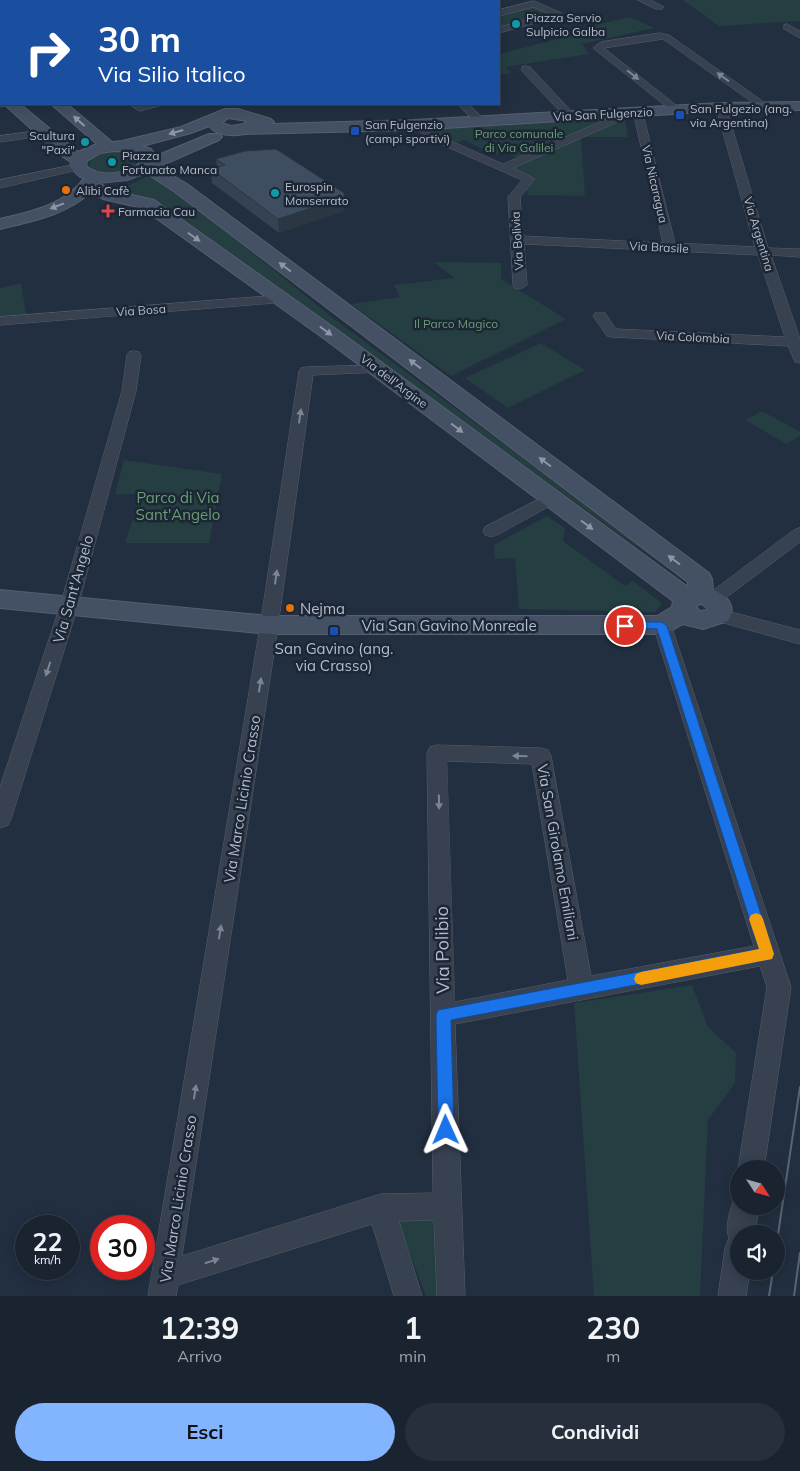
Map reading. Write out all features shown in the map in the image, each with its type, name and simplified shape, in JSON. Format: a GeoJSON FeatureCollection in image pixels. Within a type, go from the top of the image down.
{"type":"FeatureCollection","features":[{"type":"Feature","properties":{"kind":"street"},"geometry":{"type":"LineString","coordinates":[[643,0],[659,7]]}},
{"type":"Feature","properties":{"kind":"street"},"geometry":{"type":"LineString","coordinates":[[500,12],[534,4],[559,14],[500,30]]}},
{"type":"Feature","properties":{"kind":"street"},"geometry":{"type":"LineString","coordinates":[[787,27],[800,35]]}},
{"type":"Feature","properties":{"kind":"street"},"geometry":{"type":"LineString","coordinates":[[676,109],[598,48],[602,45],[660,36],[671,39],[763,105]]}},
{"type":"Feature","properties":{"kind":"street"},"geometry":{"type":"LineString","coordinates":[[526,69],[570,116]]}},
{"type":"Feature","properties":{"kind":"street"},"geometry":{"type":"LineString","coordinates":[[12,105],[66,152],[91,180]]}},
{"type":"Feature","properties":{"kind":"street"},"geometry":{"type":"LineString","coordinates":[[59,105],[115,146]]}},
{"type":"Feature","properties":{"kind":"street"},"geometry":{"type":"LineString","coordinates":[[136,105],[140,108],[151,105]]}},
{"type":"Feature","properties":{"kind":"street"},"geometry":{"type":"LineString","coordinates":[[464,105],[481,122]]}},
{"type":"Feature","properties":{"kind":"street","name":"Via San Fulgenzio"},"geometry":{"type":"LineString","coordinates":[[147,165],[191,146],[240,130],[481,122],[763,105],[800,106]]}},
{"type":"Feature","properties":{"kind":"street"},"geometry":{"type":"LineString","coordinates":[[242,114],[252,125],[240,130],[226,130],[216,127],[214,121],[265,106],[266,110],[275,119],[297,125]]}},
{"type":"Feature","properties":{"kind":"street","name":"Via Argentina"},"geometry":{"type":"LineString","coordinates":[[721,107],[763,252],[800,359]]}},
{"type":"Feature","properties":{"kind":"street"},"geometry":{"type":"LineString","coordinates":[[414,125],[440,140],[504,168],[620,117],[619,113]]}},
{"type":"Feature","properties":{"kind":"street","name":"Via San Fulgenzio"},"geometry":{"type":"LineString","coordinates":[[115,146],[157,138],[242,114],[316,128]]}},
{"type":"Feature","properties":{"kind":"street","name":"Via Nicaragua"},"geometry":{"type":"LineString","coordinates":[[640,120],[670,248]]}},
{"type":"Feature","properties":{"kind":"street"},"geometry":{"type":"LineString","coordinates":[[0,139],[44,133]]}},
{"type":"Feature","properties":{"kind":"street"},"geometry":{"type":"LineString","coordinates":[[0,184],[78,164],[90,152],[115,146],[137,148],[145,152],[150,159],[147,165],[126,176],[91,180],[71,200],[0,224]]}},
{"type":"Feature","properties":{"kind":"street","name":"Via dell'Argine"},"geometry":{"type":"LineString","coordinates":[[147,165],[700,579],[701,604]]}},
{"type":"Feature","properties":{"kind":"street","name":"Via Bolivia"},"geometry":{"type":"LineString","coordinates":[[504,168],[529,179],[514,197],[520,285]]}},
{"type":"Feature","properties":{"kind":"street","name":"Via dell'Argine"},"geometry":{"type":"LineString","coordinates":[[91,180],[109,195],[148,204],[282,299],[551,498],[701,604]]}},
{"type":"Feature","properties":{"kind":"street","name":"Via Brasile"},"geometry":{"type":"LineString","coordinates":[[518,240],[800,253]]}},
{"type":"Feature","properties":{"kind":"street","name":"Via Bosa"},"geometry":{"type":"LineString","coordinates":[[0,321],[282,299]]}},
{"type":"Feature","properties":{"kind":"street","name":"Via Colombia"},"geometry":{"type":"LineString","coordinates":[[600,316],[612,333],[794,342]]}},
{"type":"Feature","properties":{"kind":"street","name":"Via Sant'Angelo"},"geometry":{"type":"LineString","coordinates":[[0,820],[69,606],[129,391],[134,355]]}},
{"type":"Feature","properties":{"kind":"street","name":"Via Marco Licinio Crasso"},"geometry":{"type":"LineString","coordinates":[[164,1286],[269,625],[306,371],[377,369]]}},
{"type":"Feature","properties":{"kind":"street"},"geometry":{"type":"LineString","coordinates":[[492,531],[551,498]]}},
{"type":"Feature","properties":{"kind":"street"},"geometry":{"type":"LineString","coordinates":[[752,1160],[779,987],[662,626],[701,604],[800,534]]}},
{"type":"Feature","properties":{"kind":"street","name":"Via San Gavino Monreale"},"geometry":{"type":"LineString","coordinates":[[0,599],[269,625],[662,626]]}},
{"type":"Feature","properties":{"kind":"street"},"geometry":{"type":"LineString","coordinates":[[701,604],[800,637]]}},
{"type":"Feature","properties":{"kind":"street","name":"Via San Girolamo Emiliani"},"geometry":{"type":"LineString","coordinates":[[438,753],[541,756],[582,990]]}},
{"type":"Feature","properties":{"kind":"street","name":"Via Polibio"},"geometry":{"type":"LineString","coordinates":[[438,753],[447,1206],[451,1296]]}},
{"type":"Feature","properties":{"kind":"street"},"geometry":{"type":"LineString","coordinates":[[444,1015],[767,954]]}},
{"type":"Feature","properties":{"kind":"street"},"geometry":{"type":"LineString","coordinates":[[164,1286],[382,1208],[447,1206]]}},
{"type":"Feature","properties":{"kind":"street"},"geometry":{"type":"LineString","coordinates":[[382,1208],[408,1296]]}},
{"type":"Feature","properties":{"kind":"street"},"geometry":{"type":"LineString","coordinates":[[732,1296],[734,1280]]}},
{"type":"Feature","properties":{"kind":"green space"},"geometry":{"type":"Polygon","coordinates":[[[683,0],[800,0],[800,21],[719,26],[683,0]]]}},
{"type":"Feature","properties":{"kind":"green space"},"geometry":{"type":"Polygon","coordinates":[[[533,6],[551,14],[500,28],[500,15],[533,6]]]}},
{"type":"Feature","properties":{"kind":"green space"},"geometry":{"type":"Polygon","coordinates":[[[630,17],[654,28],[582,44],[589,54],[505,67],[511,73],[500,75],[500,54],[573,35],[591,26],[630,17]]]}},
{"type":"Feature","properties":{"kind":"green space","name":"Parco comunale di Via Galilei"},"geometry":{"type":"Polygon","coordinates":[[[612,118],[518,158],[504,152],[495,155],[464,140],[453,144],[427,130],[612,118]]]}},
{"type":"Feature","properties":{"kind":"green space"},"geometry":{"type":"Polygon","coordinates":[[[621,120],[625,120],[628,137],[584,137],[621,120]]]}},
{"type":"Feature","properties":{"kind":"green space"},"geometry":{"type":"Polygon","coordinates":[[[581,137],[585,196],[528,195],[522,175],[508,170],[581,137]]]}},
{"type":"Feature","properties":{"kind":"green space"},"geometry":{"type":"Polygon","coordinates":[[[115,150],[133,154],[136,162],[135,166],[123,172],[112,174],[90,169],[93,156],[100,152],[115,150]]]}},
{"type":"Feature","properties":{"kind":"green space"},"geometry":{"type":"Polygon","coordinates":[[[151,174],[233,237],[334,319],[693,583],[689,584],[214,243],[116,192],[151,174]]]}},
{"type":"Feature","properties":{"kind":"green space","name":"Il Parco Magico"},"geometry":{"type":"Polygon","coordinates":[[[433,262],[501,263],[501,279],[566,319],[451,376],[351,304],[400,297],[394,285],[455,278],[433,262]]]}},
{"type":"Feature","properties":{"kind":"green space"},"geometry":{"type":"Polygon","coordinates":[[[21,283],[26,314],[0,316],[0,288],[21,283]]]}},
{"type":"Feature","properties":{"kind":"green space"},"geometry":{"type":"Polygon","coordinates":[[[541,343],[585,370],[508,408],[465,378],[541,343]]]}},
{"type":"Feature","properties":{"kind":"green space"},"geometry":{"type":"Polygon","coordinates":[[[762,411],[800,432],[800,436],[786,444],[745,420],[762,411]]]}},
{"type":"Feature","properties":{"kind":"green space","name":"Parco di Via Sant'Angelo"},"geometry":{"type":"Polygon","coordinates":[[[124,460],[222,474],[209,543],[125,543],[141,494],[115,494],[124,460]]]}},
{"type":"Feature","properties":{"kind":"green space"},"geometry":{"type":"Polygon","coordinates":[[[547,516],[565,528],[563,541],[625,586],[633,581],[662,603],[655,612],[519,609],[515,558],[495,559],[494,545],[547,516]]]}},
{"type":"Feature","properties":{"kind":"green space"},"geometry":{"type":"Polygon","coordinates":[[[692,985],[708,1027],[736,1053],[735,1083],[708,1120],[700,1296],[594,1296],[574,1003],[692,985]]]}},
{"type":"Feature","properties":{"kind":"green space"},"geometry":{"type":"Polygon","coordinates":[[[398,1221],[438,1221],[443,1296],[426,1296],[398,1221]]]}},
{"type":"Feature","properties":{"kind":"building","name":"Eurospin Monserrato"},"geometry":{"type":"Polygon","coordinates":[[[276,149],[344,193],[344,197],[278,219],[211,169],[225,165],[216,159],[245,151],[276,149]]]}},
{"type":"Feature","properties":{"kind":"tram line"},"geometry":{"type":"LineString","coordinates":[[779,1225],[800,1087]]}},
{"type":"Feature","properties":{"kind":"tram line"},"geometry":{"type":"LineString","coordinates":[[794,1296],[800,1253]]}},
{"type":"Feature","properties":{"kind":"tram line"},"geometry":{"type":"LineString","coordinates":[[769,1296],[772,1280]]}},
{"type":"Feature","properties":{"kind":"slow traffic"},"geometry":{"type":"LineString","coordinates":[[641,979],[767,954],[756,919]]}},
{"type":"Feature","properties":{"kind":"place","name":"Piazza Servio Sulpicio Galba"},"geometry":{"type":"Point","coordinates":[516,24]}},
{"type":"Feature","properties":{"kind":"place","name":"San Fulgezio (ang. via Argentina)"},"geometry":{"type":"Point","coordinates":[680,115]}},
{"type":"Feature","properties":{"kind":"place","name":"San Fulgenzio (campi sportivi)"},"geometry":{"type":"Point","coordinates":[355,131]}},
{"type":"Feature","properties":{"kind":"place","name":"Scultura \"Paxi\""},"geometry":{"type":"Point","coordinates":[85,142]}},
{"type":"Feature","properties":{"kind":"place","name":"Piazza Fortunato Manca"},"geometry":{"type":"Point","coordinates":[112,162]}},
{"type":"Feature","properties":{"kind":"place","name":"Alibi Cafè"},"geometry":{"type":"Point","coordinates":[66,190]}},
{"type":"Feature","properties":{"kind":"place","name":"Eurospin Monserrato"},"geometry":{"type":"Point","coordinates":[275,193]}},
{"type":"Feature","properties":{"kind":"place","name":"Farmacia Cau"},"geometry":{"type":"Point","coordinates":[108,211]}},
{"type":"Feature","properties":{"kind":"place","name":"Nejma"},"geometry":{"type":"Point","coordinates":[290,608]}},
{"type":"Feature","properties":{"kind":"place","name":"San Gavino (ang. via Crasso)"},"geometry":{"type":"Point","coordinates":[334,631]}},
{"type":"Feature","properties":{"kind":"route"},"geometry":{"type":"LineString","coordinates":[[446,1130],[444,1015],[767,954],[662,626],[625,626]]}}]}
